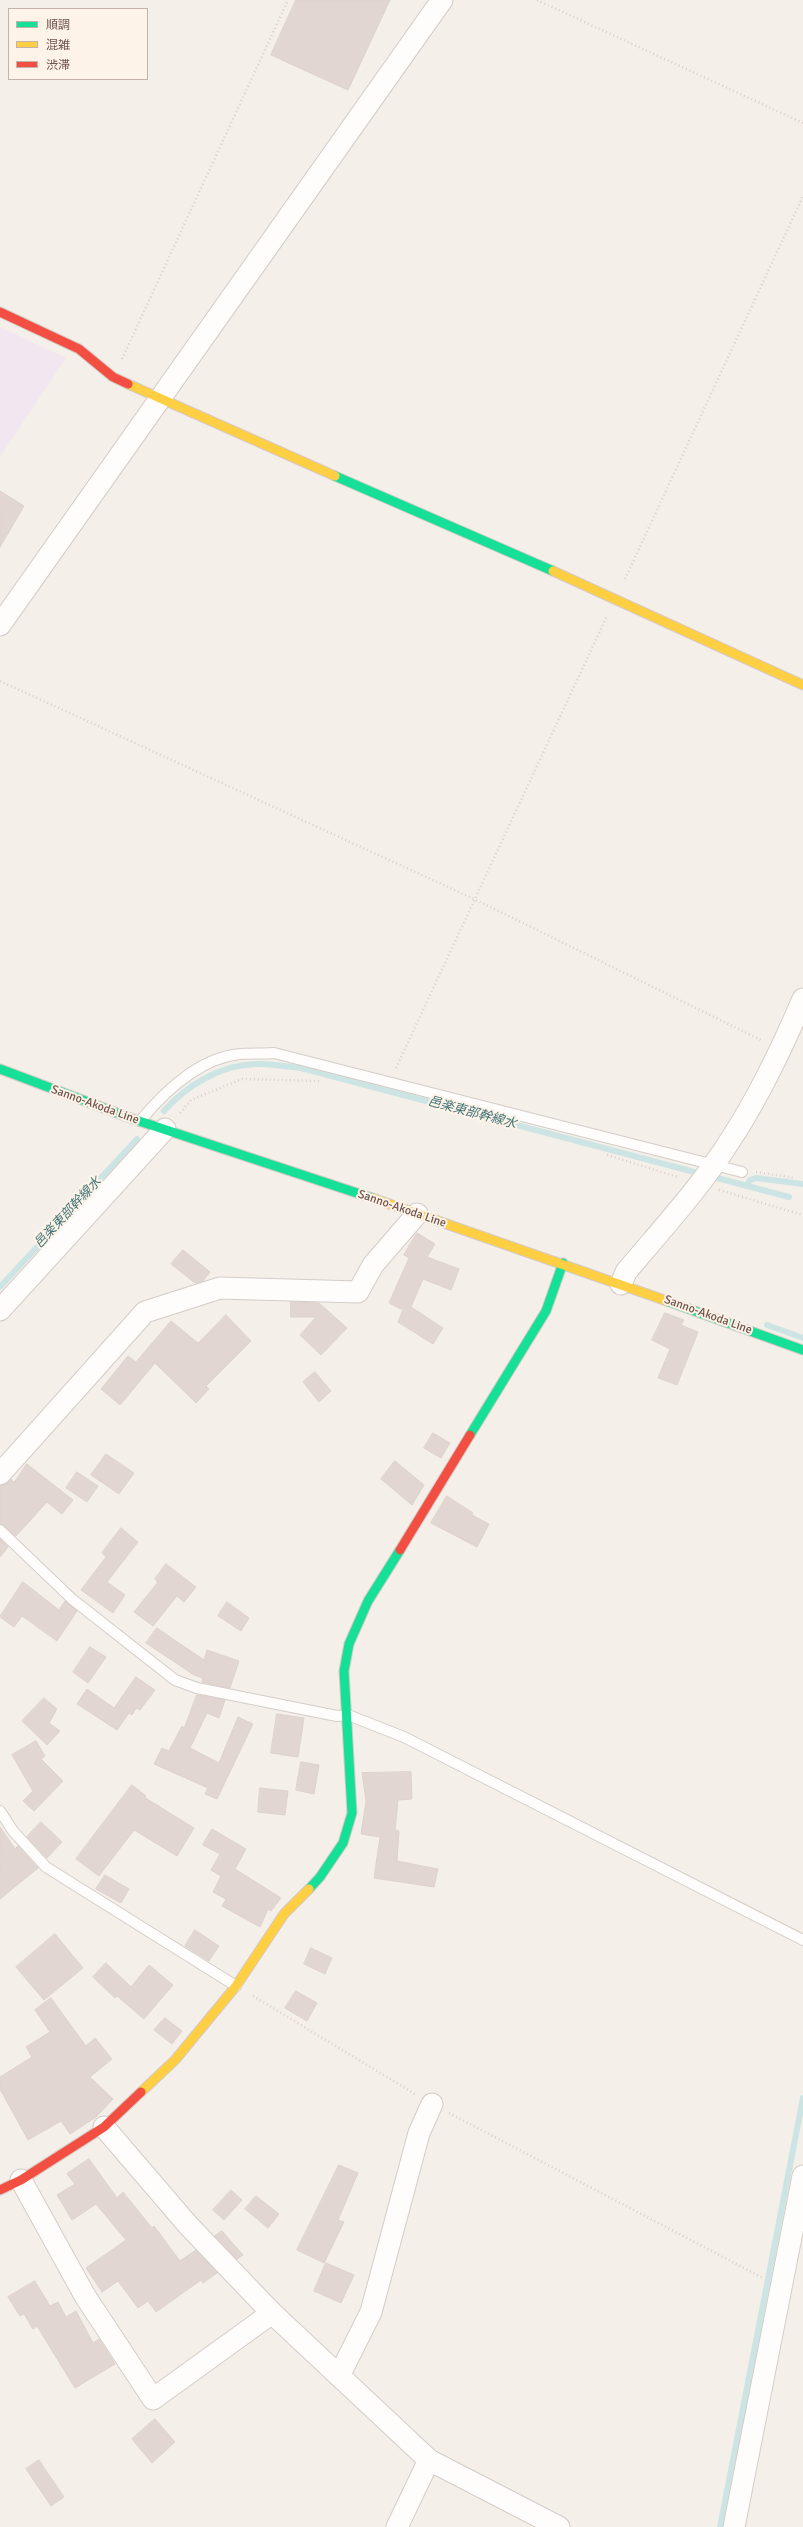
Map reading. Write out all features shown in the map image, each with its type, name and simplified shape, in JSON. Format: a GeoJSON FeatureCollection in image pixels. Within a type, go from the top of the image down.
{"type":"FeatureCollection","features":[{"type":"Feature","properties":{"kind":"street"},"geometry":{"type":"LineString","coordinates":[[0,624],[158,398],[442,0]]}},
{"type":"Feature","properties":{"kind":"street"},"geometry":{"type":"LineString","coordinates":[[0,312],[79,349],[113,377],[158,398],[616,598],[803,685]]}},
{"type":"Feature","properties":{"kind":"street"},"geometry":{"type":"LineString","coordinates":[[621,1284],[626,1272],[706,1175],[748,1112],[781,1050],[803,999]]}},
{"type":"Feature","properties":{"kind":"street","name":"Sanno-Akoda Line"},"geometry":{"type":"LineString","coordinates":[[0,1068],[55,1091],[140,1121],[563,1263],[803,1350]]}},
{"type":"Feature","properties":{"kind":"street"},"geometry":{"type":"LineString","coordinates":[[0,1310],[165,1129]]}},
{"type":"Feature","properties":{"kind":"street"},"geometry":{"type":"LineString","coordinates":[[0,1474],[145,1312],[220,1288],[358,1292],[373,1265],[417,1214]]}},
{"type":"Feature","properties":{"kind":"street"},"geometry":{"type":"LineString","coordinates":[[0,2190],[21,2180],[104,2127],[175,2060],[236,1986],[284,1914],[320,1877],[343,1843],[352,1813],[348,1715],[344,1671],[349,1644],[368,1601],[546,1311],[563,1263]]}},
{"type":"Feature","properties":{"kind":"street"},"geometry":{"type":"LineString","coordinates":[[339,2376],[371,2312],[418,2133],[432,2104]]}},
{"type":"Feature","properties":{"kind":"street"},"geometry":{"type":"LineString","coordinates":[[104,2127],[188,2225],[272,2313],[429,2460],[559,2527]]}},
{"type":"Feature","properties":{"kind":"street"},"geometry":{"type":"LineString","coordinates":[[734,2527],[803,2176]]}},
{"type":"Feature","properties":{"kind":"street"},"geometry":{"type":"LineString","coordinates":[[21,2180],[85,2296],[153,2399],[272,2313]]}},
{"type":"Feature","properties":{"kind":"street"},"geometry":{"type":"LineString","coordinates":[[397,2527],[429,2460]]}},
{"type":"Feature","properties":{"kind":"lane"},"geometry":{"type":"LineString","coordinates":[[140,1121],[154,1103],[189,1074],[215,1060],[240,1054],[274,1053],[390,1081],[706,1175],[742,1172]]}},
{"type":"Feature","properties":{"kind":"lane"},"geometry":{"type":"LineString","coordinates":[[0,1530],[72,1599],[175,1680],[197,1688],[275,1704],[337,1716],[348,1715],[404,1737],[803,1940]]}},
{"type":"Feature","properties":{"kind":"lane"},"geometry":{"type":"LineString","coordinates":[[0,1811],[13,1831],[46,1867],[236,1986]]}},
{"type":"Feature","properties":{"kind":"path"},"geometry":{"type":"LineString","coordinates":[[113,377],[288,0]]}},
{"type":"Feature","properties":{"kind":"path"},"geometry":{"type":"LineString","coordinates":[[537,0],[803,122]]}},
{"type":"Feature","properties":{"kind":"path"},"geometry":{"type":"LineString","coordinates":[[390,1081],[803,196]]}},
{"type":"Feature","properties":{"kind":"path"},"geometry":{"type":"LineString","coordinates":[[0,681],[474,899],[781,1050]]}},
{"type":"Feature","properties":{"kind":"path"},"geometry":{"type":"LineString","coordinates":[[165,1129],[191,1100],[242,1079],[323,1082]]}},
{"type":"Feature","properties":{"kind":"path"},"geometry":{"type":"LineString","coordinates":[[602,1153],[706,1175],[803,1215]]}},
{"type":"Feature","properties":{"kind":"path"},"geometry":{"type":"LineString","coordinates":[[742,1172],[755,1171],[794,1178]]}},
{"type":"Feature","properties":{"kind":"path"},"geometry":{"type":"LineString","coordinates":[[236,1986],[432,2104],[782,2288]]}},
{"type":"Feature","properties":{"kind":"shaded area"},"geometry":{"type":"Polygon","coordinates":[[[0,327],[66,358],[0,457],[0,327]]]}},
{"type":"Feature","properties":{"kind":"building"},"geometry":{"type":"Polygon","coordinates":[[[296,0],[390,0],[348,90],[271,55],[296,0]]]}},
{"type":"Feature","properties":{"kind":"building"},"geometry":{"type":"Polygon","coordinates":[[[0,491],[24,506],[0,547],[0,491]]]}},
{"type":"Feature","properties":{"kind":"building"},"geometry":{"type":"Polygon","coordinates":[[[417,1233],[435,1244],[427,1257],[459,1269],[451,1290],[423,1279],[411,1307],[443,1328],[433,1344],[398,1322],[403,1310],[389,1303],[409,1258],[404,1255],[417,1233]]]}},
{"type":"Feature","properties":{"kind":"building"},"geometry":{"type":"Polygon","coordinates":[[[183,1250],[210,1272],[203,1281],[195,1283],[171,1264],[183,1250]]]}},
{"type":"Feature","properties":{"kind":"building"},"geometry":{"type":"Polygon","coordinates":[[[291,1302],[319,1303],[347,1328],[321,1355],[300,1335],[316,1317],[291,1317],[291,1302]]]}},
{"type":"Feature","properties":{"kind":"building"},"geometry":{"type":"Polygon","coordinates":[[[665,1313],[684,1320],[681,1325],[698,1332],[677,1385],[658,1378],[670,1349],[652,1340],[665,1313]]]}},
{"type":"Feature","properties":{"kind":"building"},"geometry":{"type":"Polygon","coordinates":[[[226,1315],[251,1341],[206,1386],[209,1389],[196,1403],[155,1363],[120,1405],[101,1389],[128,1356],[136,1362],[171,1321],[198,1343],[226,1315]]]}},
{"type":"Feature","properties":{"kind":"building"},"geometry":{"type":"Polygon","coordinates":[[[315,1372],[331,1391],[319,1402],[303,1382],[315,1372]]]}},
{"type":"Feature","properties":{"kind":"building"},"geometry":{"type":"Polygon","coordinates":[[[433,1433],[450,1443],[441,1458],[424,1448],[433,1433]]]}},
{"type":"Feature","properties":{"kind":"building"},"geometry":{"type":"Polygon","coordinates":[[[106,1454],[134,1473],[119,1494],[91,1475],[106,1454]]]}},
{"type":"Feature","properties":{"kind":"building"},"geometry":{"type":"Polygon","coordinates":[[[395,1461],[424,1485],[412,1505],[381,1479],[395,1461]]]}},
{"type":"Feature","properties":{"kind":"building"},"geometry":{"type":"Polygon","coordinates":[[[27,1464],[73,1500],[62,1514],[47,1502],[16,1536],[0,1524],[0,1486],[11,1479],[14,1482],[27,1464]]]}},
{"type":"Feature","properties":{"kind":"building"},"geometry":{"type":"Polygon","coordinates":[[[77,1472],[98,1486],[87,1502],[66,1488],[77,1472]]]}},
{"type":"Feature","properties":{"kind":"building"},"geometry":{"type":"Polygon","coordinates":[[[447,1496],[473,1513],[472,1515],[489,1524],[477,1547],[431,1523],[447,1496]]]}},
{"type":"Feature","properties":{"kind":"building"},"geometry":{"type":"Polygon","coordinates":[[[121,1528],[138,1542],[107,1582],[125,1595],[113,1613],[81,1590],[106,1557],[102,1553],[121,1528]]]}},
{"type":"Feature","properties":{"kind":"building"},"geometry":{"type":"Polygon","coordinates":[[[0,1539],[8,1547],[0,1557],[0,1539]]]}},
{"type":"Feature","properties":{"kind":"building"},"geometry":{"type":"Polygon","coordinates":[[[166,1564],[196,1587],[184,1602],[177,1596],[153,1626],[134,1612],[158,1582],[155,1579],[166,1564]]]}},
{"type":"Feature","properties":{"kind":"building"},"geometry":{"type":"Polygon","coordinates":[[[23,1582],[59,1610],[65,1601],[77,1611],[57,1641],[22,1616],[14,1627],[0,1617],[23,1582]]]}},
{"type":"Feature","properties":{"kind":"building"},"geometry":{"type":"Polygon","coordinates":[[[227,1602],[249,1618],[241,1631],[218,1616],[227,1602]]]}},
{"type":"Feature","properties":{"kind":"building"},"geometry":{"type":"Polygon","coordinates":[[[157,1628],[204,1660],[207,1650],[239,1661],[230,1688],[202,1682],[203,1678],[194,1675],[146,1643],[157,1628]]]}},
{"type":"Feature","properties":{"kind":"building"},"geometry":{"type":"Polygon","coordinates":[[[90,1647],[106,1657],[88,1683],[73,1672],[90,1647]]]}},
{"type":"Feature","properties":{"kind":"building"},"geometry":{"type":"Polygon","coordinates":[[[136,1677],[155,1690],[140,1710],[136,1708],[132,1715],[129,1713],[117,1730],[77,1704],[87,1689],[114,1708],[136,1677]]]}},
{"type":"Feature","properties":{"kind":"building"},"geometry":{"type":"Polygon","coordinates":[[[197,1695],[225,1700],[219,1718],[207,1713],[190,1748],[219,1763],[238,1717],[253,1724],[217,1799],[205,1794],[208,1788],[154,1764],[162,1748],[169,1751],[182,1726],[184,1728],[197,1695]]]}},
{"type":"Feature","properties":{"kind":"building"},"geometry":{"type":"Polygon","coordinates":[[[44,1698],[57,1709],[49,1723],[60,1731],[47,1745],[22,1721],[44,1698]]]}},
{"type":"Feature","properties":{"kind":"building"},"geometry":{"type":"Polygon","coordinates":[[[277,1714],[304,1718],[298,1757],[271,1753],[277,1714]]]}},
{"type":"Feature","properties":{"kind":"building"},"geometry":{"type":"Polygon","coordinates":[[[36,1741],[45,1756],[41,1759],[63,1781],[34,1811],[23,1801],[33,1791],[12,1755],[36,1741]]]}},
{"type":"Feature","properties":{"kind":"building"},"geometry":{"type":"Polygon","coordinates":[[[301,1762],[319,1765],[314,1794],[296,1790],[301,1762]]]}},
{"type":"Feature","properties":{"kind":"building"},"geometry":{"type":"Polygon","coordinates":[[[411,1772],[412,1799],[398,1800],[395,1830],[399,1831],[397,1861],[438,1869],[434,1887],[374,1878],[380,1837],[361,1834],[366,1801],[362,1773],[411,1772]]]}},
{"type":"Feature","properties":{"kind":"building"},"geometry":{"type":"Polygon","coordinates":[[[132,1785],[146,1796],[144,1797],[194,1828],[177,1856],[134,1830],[99,1876],[76,1859],[132,1785]]]}},
{"type":"Feature","properties":{"kind":"building"},"geometry":{"type":"Polygon","coordinates":[[[260,1788],[288,1791],[285,1815],[258,1812],[260,1788]]]}},
{"type":"Feature","properties":{"kind":"building"},"geometry":{"type":"Polygon","coordinates":[[[41,1822],[62,1842],[47,1858],[27,1837],[41,1822]]]}},
{"type":"Feature","properties":{"kind":"building"},"geometry":{"type":"Polygon","coordinates":[[[0,1827],[15,1849],[18,1846],[38,1868],[0,1899],[0,1827]]]}},
{"type":"Feature","properties":{"kind":"building"},"geometry":{"type":"Polygon","coordinates":[[[212,1829],[246,1849],[235,1869],[281,1898],[271,1911],[268,1909],[260,1927],[222,1906],[226,1899],[213,1892],[221,1876],[211,1870],[220,1854],[203,1845],[212,1829]]]}},
{"type":"Feature","properties":{"kind":"building"},"geometry":{"type":"Polygon","coordinates":[[[105,1875],[129,1889],[121,1903],[96,1889],[105,1875]]]}},
{"type":"Feature","properties":{"kind":"building"},"geometry":{"type":"Polygon","coordinates":[[[195,1930],[219,1946],[209,1961],[185,1946],[195,1930]]]}},
{"type":"Feature","properties":{"kind":"building"},"geometry":{"type":"Polygon","coordinates":[[[55,1934],[83,1968],[44,2000],[16,1967],[55,1934]]]}},
{"type":"Feature","properties":{"kind":"building"},"geometry":{"type":"Polygon","coordinates":[[[311,1948],[332,1958],[325,1974],[304,1964],[311,1948]]]}},
{"type":"Feature","properties":{"kind":"building"},"geometry":{"type":"Polygon","coordinates":[[[106,1963],[131,1987],[149,1965],[173,1985],[144,2019],[117,1996],[115,1998],[93,1977],[106,1963]]]}},
{"type":"Feature","properties":{"kind":"building"},"geometry":{"type":"Polygon","coordinates":[[[296,1991],[317,2003],[307,2021],[285,2008],[296,1991]]]}},
{"type":"Feature","properties":{"kind":"building"},"geometry":{"type":"Polygon","coordinates":[[[51,1998],[86,2046],[95,2038],[112,2059],[90,2077],[113,2099],[96,2117],[70,2134],[61,2121],[28,2140],[0,2089],[0,2077],[32,2057],[26,2047],[50,2032],[35,2010],[51,1998]]]}},
{"type":"Feature","properties":{"kind":"building"},"geometry":{"type":"Polygon","coordinates":[[[165,2018],[182,2031],[172,2044],[154,2030],[165,2018]]]}},
{"type":"Feature","properties":{"kind":"building"},"geometry":{"type":"Polygon","coordinates":[[[89,2159],[117,2198],[123,2192],[152,2228],[154,2226],[180,2261],[196,2250],[217,2273],[203,2283],[201,2280],[156,2312],[148,2301],[138,2308],[118,2281],[102,2292],[86,2268],[126,2240],[96,2204],[72,2220],[57,2195],[75,2184],[67,2174],[89,2159]]]}},
{"type":"Feature","properties":{"kind":"building"},"geometry":{"type":"Polygon","coordinates":[[[339,2165],[358,2173],[338,2220],[344,2222],[324,2263],[297,2250],[339,2165]]]}},
{"type":"Feature","properties":{"kind":"building"},"geometry":{"type":"Polygon","coordinates":[[[231,2190],[242,2200],[224,2220],[213,2210],[231,2190]]]}},
{"type":"Feature","properties":{"kind":"building"},"geometry":{"type":"Polygon","coordinates":[[[256,2196],[279,2214],[268,2228],[245,2209],[256,2196]]]}},
{"type":"Feature","properties":{"kind":"building"},"geometry":{"type":"Polygon","coordinates":[[[222,2231],[243,2255],[237,2259],[215,2236],[222,2231]]]}},
{"type":"Feature","properties":{"kind":"building"},"geometry":{"type":"Polygon","coordinates":[[[326,2263],[354,2275],[341,2303],[314,2291],[326,2263]]]}},
{"type":"Feature","properties":{"kind":"building"},"geometry":{"type":"Polygon","coordinates":[[[35,2281],[50,2306],[58,2302],[66,2317],[76,2311],[93,2343],[99,2339],[115,2364],[75,2388],[37,2326],[33,2329],[24,2314],[20,2316],[8,2297],[35,2281]]]}},
{"type":"Feature","properties":{"kind":"building"},"geometry":{"type":"Polygon","coordinates":[[[155,2419],[175,2442],[152,2463],[132,2439],[155,2419]]]}},
{"type":"Feature","properties":{"kind":"building"},"geometry":{"type":"Polygon","coordinates":[[[39,2460],[64,2497],[51,2506],[26,2469],[39,2460]]]}},
{"type":"Feature","properties":{"kind":"waterway","name":"邑楽東部幹線水"},"geometry":{"type":"LineString","coordinates":[[164,1111],[193,1085],[205,1078],[229,1068],[242,1065],[261,1064],[301,1068],[789,1197]]}},
{"type":"Feature","properties":{"kind":"waterway","name":"邑楽東部幹線水"},"geometry":{"type":"LineString","coordinates":[[0,1287],[137,1139]]}},
{"type":"Feature","properties":{"kind":"waterway"},"geometry":{"type":"LineString","coordinates":[[747,1185],[750,1180],[756,1178],[803,1184]]}},
{"type":"Feature","properties":{"kind":"waterway"},"geometry":{"type":"LineString","coordinates":[[767,1325],[803,1338]]}},
{"type":"Feature","properties":{"kind":"waterway"},"geometry":{"type":"LineString","coordinates":[[720,2527],[803,2098]]}},
{"type":"Feature","properties":{"kind":"traffic: fast"},"geometry":{"type":"LineString","coordinates":[[335,476],[553,571]]}},
{"type":"Feature","properties":{"kind":"traffic: fast"},"geometry":{"type":"LineString","coordinates":[[0,1069],[133,1119],[372,1198]]}},
{"type":"Feature","properties":{"kind":"traffic: fast"},"geometry":{"type":"LineString","coordinates":[[470,1435],[546,1311],[563,1263]]}},
{"type":"Feature","properties":{"kind":"traffic: fast"},"geometry":{"type":"LineString","coordinates":[[667,1301],[803,1350]]}},
{"type":"Feature","properties":{"kind":"traffic: fast"},"geometry":{"type":"LineString","coordinates":[[309,1889],[320,1877],[343,1843],[352,1813],[344,1671],[349,1644],[368,1601],[400,1550]]}},
{"type":"Feature","properties":{"kind":"traffic: slow"},"geometry":{"type":"LineString","coordinates":[[128,384],[335,476]]}},
{"type":"Feature","properties":{"kind":"traffic: slow"},"geometry":{"type":"LineString","coordinates":[[553,571],[803,685]]}},
{"type":"Feature","properties":{"kind":"traffic: slow"},"geometry":{"type":"LineString","coordinates":[[372,1198],[667,1301]]}},
{"type":"Feature","properties":{"kind":"traffic: slow"},"geometry":{"type":"LineString","coordinates":[[141,2092],[175,2060],[236,1986],[284,1914],[309,1889]]}},
{"type":"Feature","properties":{"kind":"traffic: jam"},"geometry":{"type":"LineString","coordinates":[[0,312],[79,349],[113,377],[128,384]]}},
{"type":"Feature","properties":{"kind":"traffic: jam"},"geometry":{"type":"LineString","coordinates":[[400,1550],[470,1435]]}},
{"type":"Feature","properties":{"kind":"traffic: jam"},"geometry":{"type":"LineString","coordinates":[[0,2190],[21,2180],[104,2127],[141,2092]]}}]}
